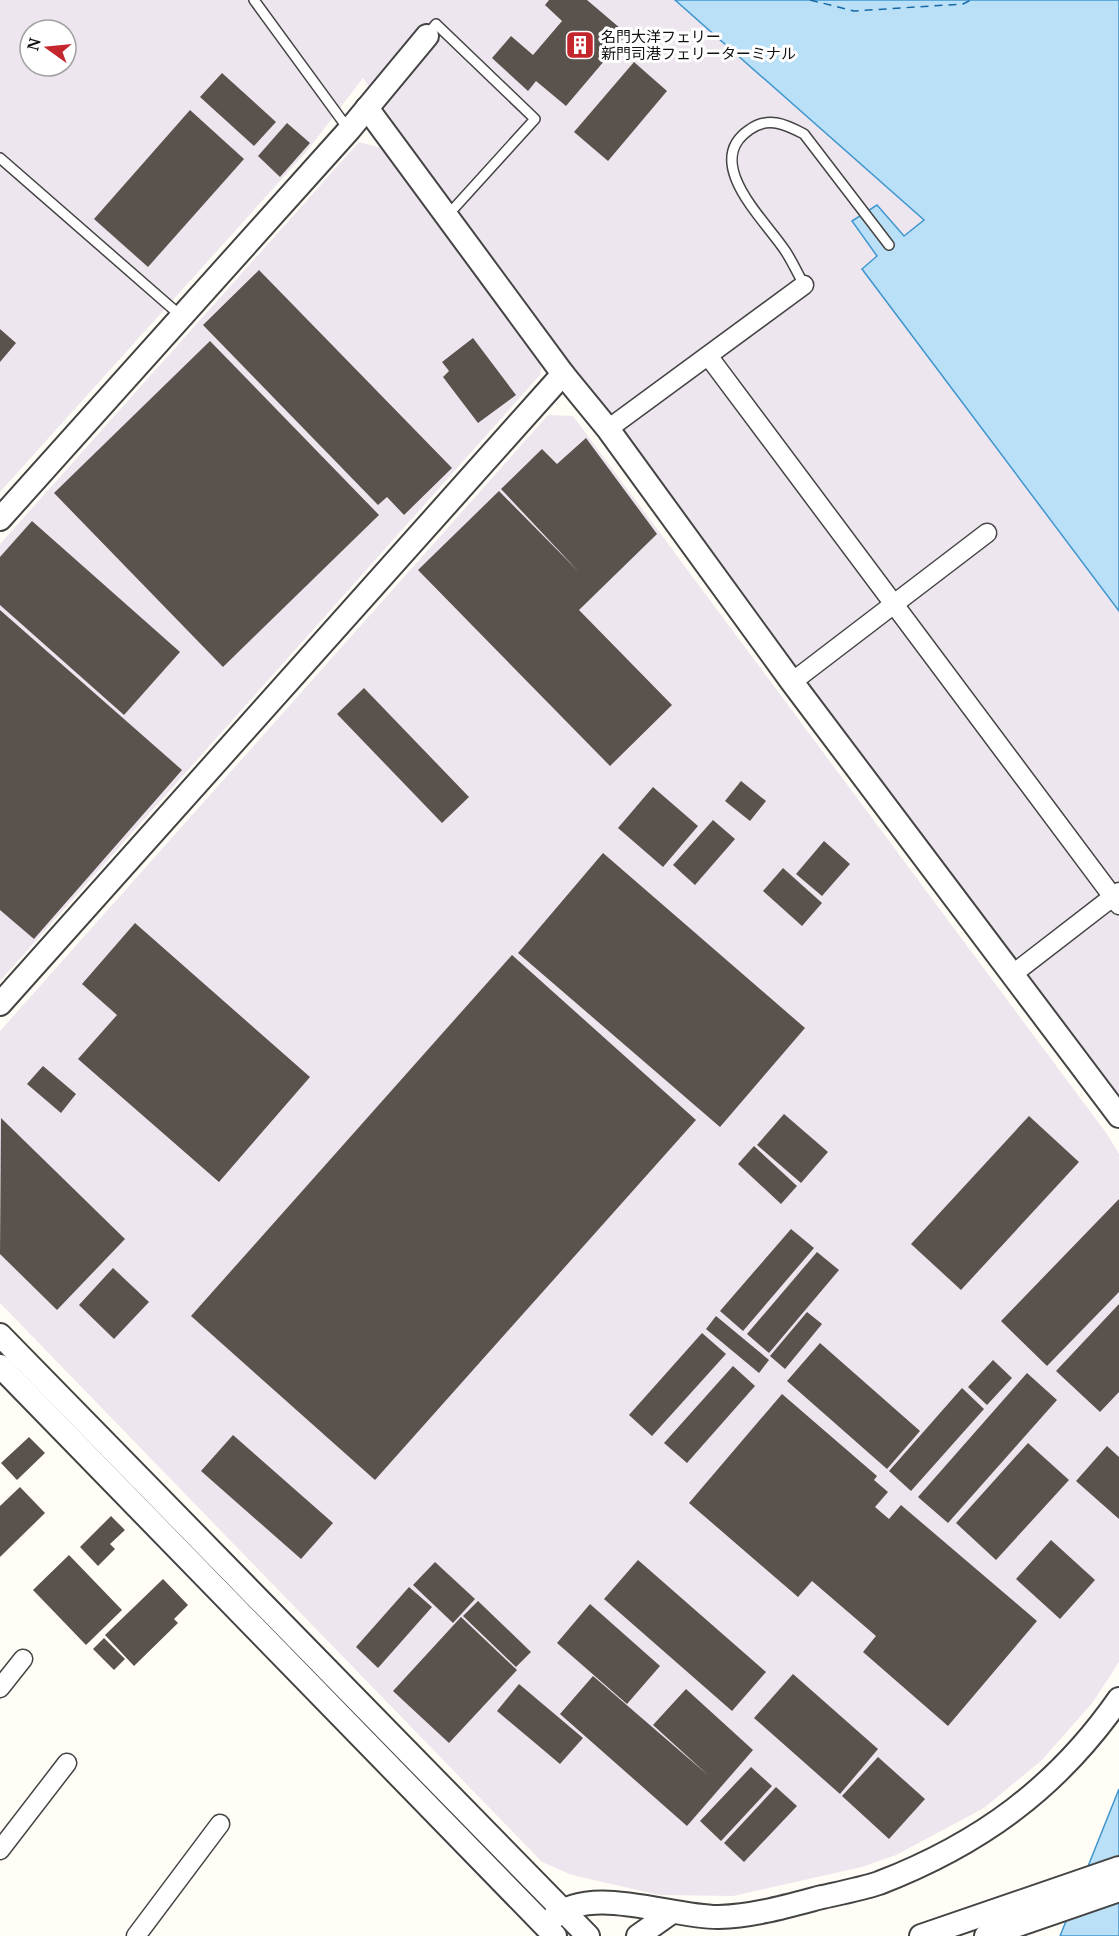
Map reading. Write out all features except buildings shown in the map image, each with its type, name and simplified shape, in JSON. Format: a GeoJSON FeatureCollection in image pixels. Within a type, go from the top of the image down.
{"type":"FeatureCollection","features":[{"type":"Feature","properties":{"kind":"street"},"geometry":{"type":"LineString","coordinates":[[0,519],[349,130],[427,36]]}},
{"type":"Feature","properties":{"kind":"street"},"geometry":{"type":"LineString","coordinates":[[367,108],[563,374],[608,429],[792,682],[1119,1116]]}},
{"type":"Feature","properties":{"kind":"street"},"geometry":{"type":"LineString","coordinates":[[608,429],[804,285]]}},
{"type":"Feature","properties":{"kind":"street"},"geometry":{"type":"LineString","coordinates":[[709,357],[1117,898],[1013,974]]}},
{"type":"Feature","properties":{"kind":"street"},"geometry":{"type":"LineString","coordinates":[[0,1004],[563,374]]}},
{"type":"Feature","properties":{"kind":"street"},"geometry":{"type":"LineString","coordinates":[[792,682],[987,533]]}},
{"type":"Feature","properties":{"kind":"street"},"geometry":{"type":"LineString","coordinates":[[0,1335],[588,1936]]}},
{"type":"Feature","properties":{"kind":"street"},"geometry":{"type":"LineString","coordinates":[[0,1366],[550,1931],[562,1909],[586,1903],[610,1902],[718,1917],[765,1912],[877,1883],[927,1862],[975,1836],[1021,1806],[1064,1768],[1097,1730],[1119,1699]]}},
{"type":"Feature","properties":{"kind":"street"},"geometry":{"type":"LineString","coordinates":[[0,1688],[23,1659]]}},
{"type":"Feature","properties":{"kind":"street"},"geometry":{"type":"LineString","coordinates":[[0,1850],[67,1762]]}},
{"type":"Feature","properties":{"kind":"street"},"geometry":{"type":"LineString","coordinates":[[136,1936],[220,1824]]}},
{"type":"Feature","properties":{"kind":"street"},"geometry":{"type":"LineString","coordinates":[[921,1936],[1119,1868]]}},
{"type":"Feature","properties":{"kind":"street"},"geometry":{"type":"LineString","coordinates":[[986,1936],[1119,1890]]}},
{"type":"Feature","properties":{"kind":"street"},"geometry":{"type":"LineString","coordinates":[[638,1936],[672,1912]]}},
{"type":"Feature","properties":{"kind":"lane"},"geometry":{"type":"LineString","coordinates":[[254,0],[349,130]]}},
{"type":"Feature","properties":{"kind":"lane"},"geometry":{"type":"LineString","coordinates":[[427,36],[436,24],[535,119],[447,216]]}},
{"type":"Feature","properties":{"kind":"lane"},"geometry":{"type":"LineString","coordinates":[[804,285],[786,252],[737,186],[732,170],[734,152],[743,134],[756,125],[771,121],[784,124],[804,134],[889,245]]}},
{"type":"Feature","properties":{"kind":"lane"},"geometry":{"type":"LineString","coordinates":[[0,158],[182,316]]}},
{"type":"Feature","properties":{"kind":"shaded area"},"geometry":{"type":"Polygon","coordinates":[[[0,0],[675,0],[925,221],[904,236],[853,221],[878,257],[862,269],[1119,611],[1119,1098],[462,219],[363,78],[307,151],[0,492],[0,0]]]}},
{"type":"Feature","properties":{"kind":"shaded area"},"geometry":{"type":"Polygon","coordinates":[[[359,142],[386,149],[542,362],[540,375],[0,981],[0,544],[359,142]]]}},
{"type":"Feature","properties":{"kind":"shaded area"},"geometry":{"type":"Polygon","coordinates":[[[548,415],[573,416],[1107,1134],[1119,1154],[1119,1662],[1093,1702],[1042,1760],[984,1808],[896,1855],[862,1867],[733,1896],[659,1895],[572,1875],[542,1862],[0,1303],[0,1031],[548,415]]]}},
{"type":"Feature","properties":{"kind":"water"},"geometry":{"type":"Polygon","coordinates":[[[675,0],[1119,0],[1119,611],[862,269],[877,256],[852,221],[877,205],[904,236],[924,220],[675,0]]]}},
{"type":"Feature","properties":{"kind":"water"},"geometry":{"type":"Polygon","coordinates":[[[1119,1789],[1119,1936],[1060,1936],[1119,1789]]]}},
{"type":"Feature","properties":{"kind":"ferry route"},"geometry":{"type":"LineString","coordinates":[[810,0],[854,11],[963,4],[971,0]]}},
{"type":"Feature","properties":{"kind":"place","name":"名門大洋フェリー 新門司港フェリーターミナル"},"geometry":{"type":"Point","coordinates":[580,45]}}]}
